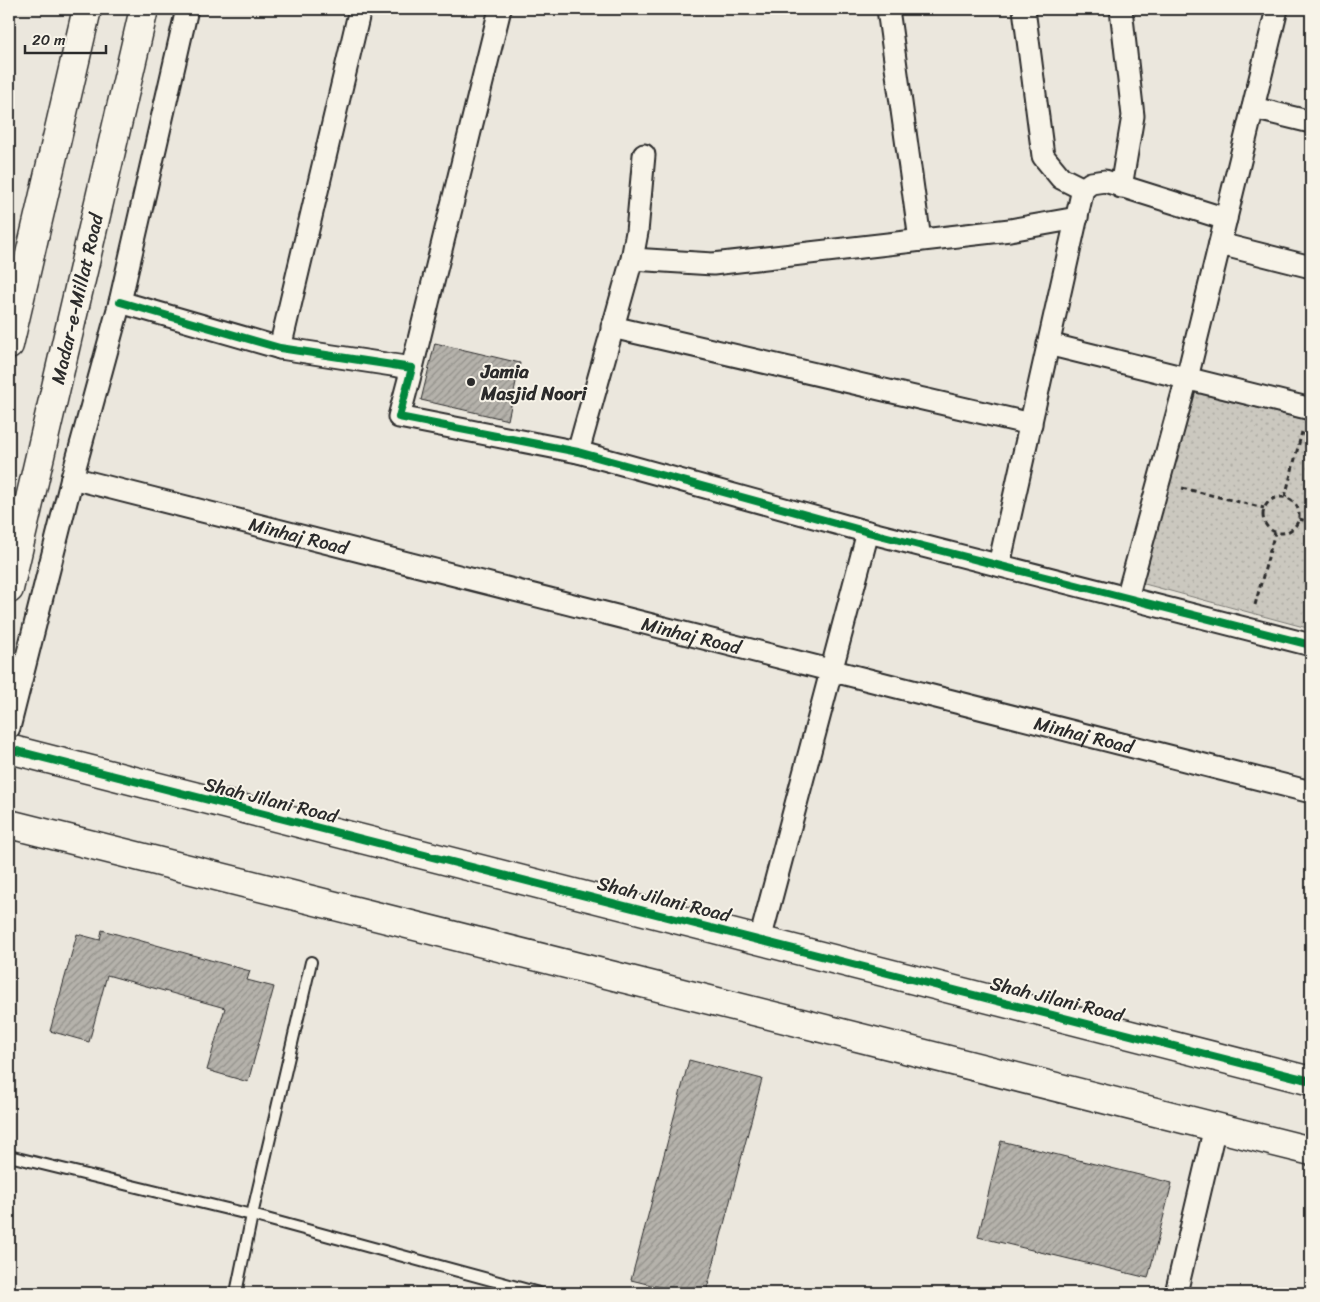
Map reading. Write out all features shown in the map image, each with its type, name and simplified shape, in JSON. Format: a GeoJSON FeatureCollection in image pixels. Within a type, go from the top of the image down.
{"type":"FeatureCollection","features":[{"type":"Feature","properties":{"kind":"street"},"geometry":{"type":"LineString","coordinates":[[9,344],[87,9]]}},
{"type":"Feature","properties":{"kind":"street","name":"Madar-e-Millat Road"},"geometry":{"type":"LineString","coordinates":[[9,588],[144,9]]}},
{"type":"Feature","properties":{"kind":"street"},"geometry":{"type":"LineString","coordinates":[[9,728],[72,478],[120,302],[187,9]]}},
{"type":"Feature","properties":{"kind":"street"},"geometry":{"type":"LineString","coordinates":[[280,348],[360,9]]}},
{"type":"Feature","properties":{"kind":"street"},"geometry":{"type":"LineString","coordinates":[[500,9],[399,417],[578,452],[868,532],[1311,645]]}},
{"type":"Feature","properties":{"kind":"street"},"geometry":{"type":"LineString","coordinates":[[888,9],[920,240]]}},
{"type":"Feature","properties":{"kind":"street"},"geometry":{"type":"LineString","coordinates":[[1024,9],[1043,156],[1061,178],[1083,189]]}},
{"type":"Feature","properties":{"kind":"street"},"geometry":{"type":"LineString","coordinates":[[1121,9],[1133,116],[1121,187]]}},
{"type":"Feature","properties":{"kind":"street"},"geometry":{"type":"LineString","coordinates":[[1127,598],[1187,378],[1277,9]]}},
{"type":"Feature","properties":{"kind":"street"},"geometry":{"type":"LineString","coordinates":[[1253,108],[1311,122]]}},
{"type":"Feature","properties":{"kind":"street"},"geometry":{"type":"LineString","coordinates":[[578,452],[632,259],[637,232],[644,155]]}},
{"type":"Feature","properties":{"kind":"street"},"geometry":{"type":"LineString","coordinates":[[999,566],[1083,189],[1091,182],[1104,182],[1226,219]]}},
{"type":"Feature","properties":{"kind":"street"},"geometry":{"type":"LineString","coordinates":[[632,259],[713,264],[1010,230],[1077,218]]}},
{"type":"Feature","properties":{"kind":"street"},"geometry":{"type":"LineString","coordinates":[[1220,244],[1311,267]]}},
{"type":"Feature","properties":{"kind":"street"},"geometry":{"type":"LineString","coordinates":[[120,302],[280,348],[412,368]]}},
{"type":"Feature","properties":{"kind":"street"},"geometry":{"type":"LineString","coordinates":[[612,327],[1031,424]]}},
{"type":"Feature","properties":{"kind":"street"},"geometry":{"type":"LineString","coordinates":[[1048,344],[1310,408]]}},
{"type":"Feature","properties":{"kind":"street","name":"Minhaj Road"},"geometry":{"type":"LineString","coordinates":[[72,478],[1311,792]]}},
{"type":"Feature","properties":{"kind":"street"},"geometry":{"type":"LineString","coordinates":[[760,940],[868,532]]}},
{"type":"Feature","properties":{"kind":"street","name":"Shah Jilani Road"},"geometry":{"type":"LineString","coordinates":[[9,750],[1311,1081]]}},
{"type":"Feature","properties":{"kind":"street"},"geometry":{"type":"LineString","coordinates":[[9,824],[1311,1152]]}},
{"type":"Feature","properties":{"kind":"street"},"geometry":{"type":"LineString","coordinates":[[1176,1293],[1216,1128]]}},
{"type":"Feature","properties":{"kind":"lane"},"geometry":{"type":"LineString","coordinates":[[236,1293],[252,1215],[311,962]]}},
{"type":"Feature","properties":{"kind":"lane"},"geometry":{"type":"LineString","coordinates":[[9,1156],[252,1215],[539,1293]]}},
{"type":"Feature","properties":{"kind":"path"},"geometry":{"type":"LineString","coordinates":[[1285,497],[1310,408]]}},
{"type":"Feature","properties":{"kind":"path"},"geometry":{"type":"LineString","coordinates":[[1177,487],[1264,508]]}},
{"type":"Feature","properties":{"kind":"path"},"geometry":{"type":"LineString","coordinates":[[1285,497],[1296,503],[1299,509],[1299,519],[1296,526],[1286,532],[1275,532],[1266,525],[1264,508],[1272,499],[1285,497]]}},
{"type":"Feature","properties":{"kind":"path"},"geometry":{"type":"LineString","coordinates":[[1299,519],[1311,522]]}},
{"type":"Feature","properties":{"kind":"path"},"geometry":{"type":"LineString","coordinates":[[1255,605],[1275,532]]}},
{"type":"Feature","properties":{"kind":"shaded area"},"geometry":{"type":"Polygon","coordinates":[[[1187,391],[1311,421],[1311,629],[1137,582],[1187,391]]]}},
{"type":"Feature","properties":{"kind":"building","name":"Jamia Masjid Noori"},"geometry":{"type":"Polygon","coordinates":[[[435,343],[520,363],[508,420],[421,400],[435,343]]]}},
{"type":"Feature","properties":{"kind":"building"},"geometry":{"type":"Polygon","coordinates":[[[102,930],[250,971],[247,980],[274,987],[248,1082],[207,1070],[225,1008],[107,975],[89,1042],[50,1031],[77,934],[100,940],[102,930]]]}},
{"type":"Feature","properties":{"kind":"building"},"geometry":{"type":"Polygon","coordinates":[[[689,1060],[762,1079],[706,1293],[684,1293],[631,1280],[689,1060]]]}},
{"type":"Feature","properties":{"kind":"building"},"geometry":{"type":"Polygon","coordinates":[[[1001,1141],[1172,1183],[1148,1278],[978,1237],[1001,1141]]]}},
{"type":"Feature","properties":{"kind":"cycle path"},"geometry":{"type":"LineString","coordinates":[[120,302],[280,348],[412,368],[399,417],[578,452],[868,532],[1311,645]]}},
{"type":"Feature","properties":{"kind":"cycle path"},"geometry":{"type":"LineString","coordinates":[[9,749],[1311,1081]]}},
{"type":"Feature","properties":{"kind":"place","name":"Jamia Masjid Noori"},"geometry":{"type":"Point","coordinates":[471,382]}}]}
